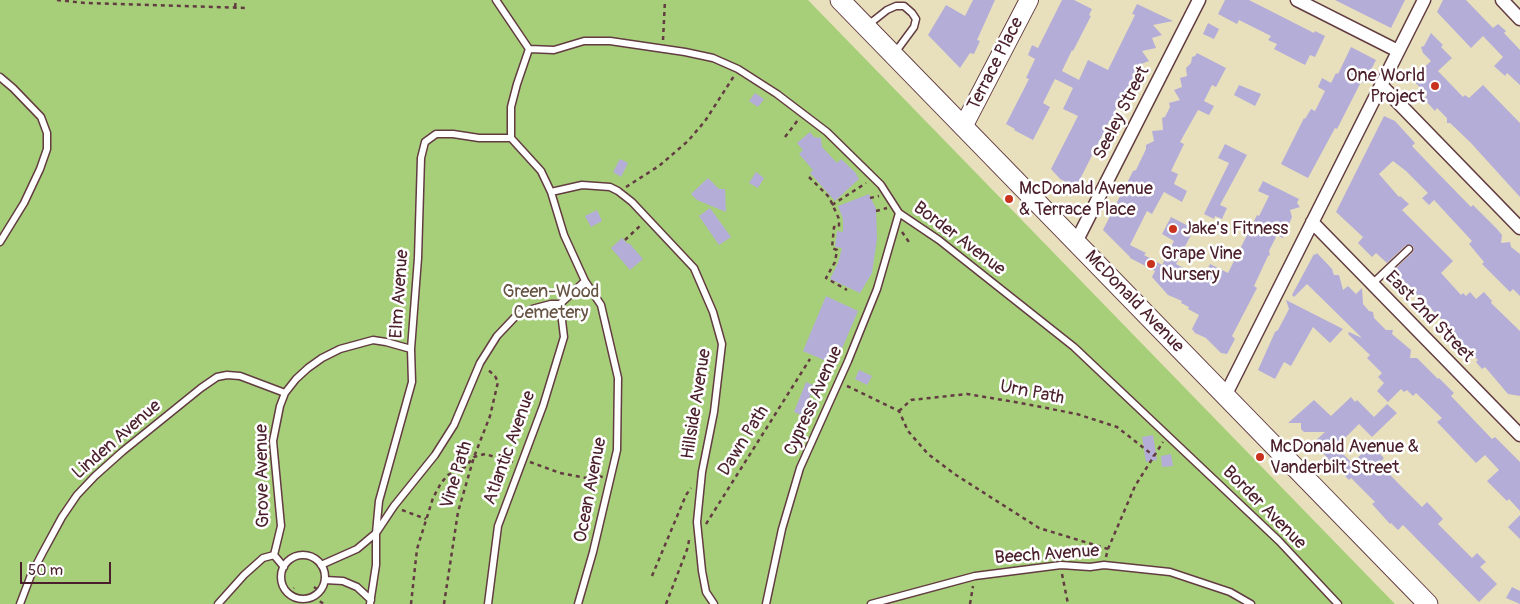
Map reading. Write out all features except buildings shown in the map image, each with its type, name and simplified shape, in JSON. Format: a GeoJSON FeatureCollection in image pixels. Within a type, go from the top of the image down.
{"type":"FeatureCollection","features":[{"type":"Feature","properties":{"kind":"main road","name":"McDonald Avenue"},"geometry":{"type":"LineString","coordinates":[[840,0],[1428,604]]}},
{"type":"Feature","properties":{"kind":"main road","name":"Terrace Place"},"geometry":{"type":"LineString","coordinates":[[963,127],[1029,0]]}},
{"type":"Feature","properties":{"kind":"street","name":"Seeley Street"},"geometry":{"type":"LineString","coordinates":[[1076,242],[1199,0]]}},
{"type":"Feature","properties":{"kind":"street"},"geometry":{"type":"LineString","coordinates":[[1297,0],[1398,51]]}},
{"type":"Feature","properties":{"kind":"street"},"geometry":{"type":"LineString","coordinates":[[1225,396],[1424,0]]}},
{"type":"Feature","properties":{"kind":"street"},"geometry":{"type":"LineString","coordinates":[[1502,0],[1520,19]]}},
{"type":"Feature","properties":{"kind":"street"},"geometry":{"type":"LineString","coordinates":[[1381,85],[1520,228]]}},
{"type":"Feature","properties":{"kind":"street","name":"East 2nd Street"},"geometry":{"type":"LineString","coordinates":[[1312,222],[1520,436]]}},
{"type":"Feature","properties":{"kind":"lane"},"geometry":{"type":"LineString","coordinates":[[496,0],[529,49],[511,107],[511,138]]}},
{"type":"Feature","properties":{"kind":"lane"},"geometry":{"type":"LineString","coordinates":[[866,27],[892,7],[901,6],[908,8],[916,19],[914,27],[893,55]]}},
{"type":"Feature","properties":{"kind":"lane","name":"Border Avenue"},"geometry":{"type":"LineString","coordinates":[[529,49],[554,50],[584,41],[610,41],[713,58],[738,69],[778,94],[825,129],[881,185],[899,213],[939,240],[1074,347],[1279,541],[1338,604]]}},
{"type":"Feature","properties":{"kind":"lane"},"geometry":{"type":"LineString","coordinates":[[0,77],[14,88],[41,117],[47,133],[47,150],[40,169],[24,203],[0,242]]}},
{"type":"Feature","properties":{"kind":"lane","name":"Elm Avenue"},"geometry":{"type":"LineString","coordinates":[[376,533],[380,500],[412,382],[411,349],[418,258],[421,158],[425,142],[436,134],[453,134],[479,138],[511,138]]}},
{"type":"Feature","properties":{"kind":"lane","name":"Ocean Avenue"},"geometry":{"type":"LineString","coordinates":[[511,138],[540,171],[551,192],[564,235],[585,281],[600,305],[618,378],[617,450],[593,552],[578,604]]}},
{"type":"Feature","properties":{"kind":"lane","name":"Hillside Avenue"},"geometry":{"type":"LineString","coordinates":[[551,192],[582,185],[610,187],[632,202],[694,268],[713,312],[722,344],[714,412],[702,472],[697,522],[706,592],[714,604]]}},
{"type":"Feature","properties":{"kind":"lane","name":"Cypress Avenue"},"geometry":{"type":"LineString","coordinates":[[766,604],[782,529],[800,468],[848,361],[877,289],[899,213]]}},
{"type":"Feature","properties":{"kind":"lane"},"geometry":{"type":"LineString","coordinates":[[1372,284],[1409,249]]}},
{"type":"Feature","properties":{"kind":"lane"},"geometry":{"type":"LineString","coordinates":[[322,565],[357,549],[376,533],[394,506],[435,455],[454,425],[480,363],[497,336],[516,316],[532,309],[551,304],[560,304],[585,281]]}},
{"type":"Feature","properties":{"kind":"lane","name":"Atlantic Avenue"},"geometry":{"type":"LineString","coordinates":[[488,604],[498,526],[543,406],[564,337],[560,304]]}},
{"type":"Feature","properties":{"kind":"lane","name":"Grove Avenue"},"geometry":{"type":"LineString","coordinates":[[274,555],[281,526],[274,441],[276,422],[285,393],[308,368],[340,349],[373,340],[411,349]]}},
{"type":"Feature","properties":{"kind":"lane","name":"Linden Avenue"},"geometry":{"type":"LineString","coordinates":[[20,604],[31,575],[43,552],[62,517],[77,495],[122,451],[208,382],[217,377],[228,375],[240,376],[285,393]]}},
{"type":"Feature","properties":{"kind":"lane"},"geometry":{"type":"LineString","coordinates":[[371,602],[376,565],[376,533]]}},
{"type":"Feature","properties":{"kind":"lane"},"geometry":{"type":"LineString","coordinates":[[218,604],[250,569],[263,558],[274,555],[284,567]]}},
{"type":"Feature","properties":{"kind":"lane"},"geometry":{"type":"LineString","coordinates":[[302,555],[310,556],[322,565],[325,580],[320,591],[313,597],[306,599],[290,598],[281,580],[284,567],[288,561],[295,557],[302,555]]}},
{"type":"Feature","properties":{"kind":"lane","name":"Beech Avenue"},"geometry":{"type":"LineString","coordinates":[[871,604],[975,576],[1061,565],[1090,567],[1104,565],[1170,572],[1230,592],[1251,604]]}},
{"type":"Feature","properties":{"kind":"lane"},"geometry":{"type":"LineString","coordinates":[[325,580],[343,581],[357,587],[371,602]]}},
{"type":"Feature","properties":{"kind":"path"},"geometry":{"type":"LineString","coordinates":[[57,0],[85,3],[245,8]]}},
{"type":"Feature","properties":{"kind":"path"},"geometry":{"type":"LineString","coordinates":[[235,7],[236,0]]}},
{"type":"Feature","properties":{"kind":"path"},"geometry":{"type":"LineString","coordinates":[[663,49],[665,0]]}},
{"type":"Feature","properties":{"kind":"path"},"geometry":{"type":"LineString","coordinates":[[618,192],[659,166],[688,141],[713,110],[738,69]]}},
{"type":"Feature","properties":{"kind":"path"},"geometry":{"type":"LineString","coordinates":[[786,137],[803,113]]}},
{"type":"Feature","properties":{"kind":"path"},"geometry":{"type":"LineString","coordinates":[[809,177],[829,197],[839,219],[840,227],[834,228],[832,248],[838,250],[835,262],[826,278],[846,290]]}},
{"type":"Feature","properties":{"kind":"path"},"geometry":{"type":"LineString","coordinates":[[832,206],[874,178]]}},
{"type":"Feature","properties":{"kind":"path"},"geometry":{"type":"LineString","coordinates":[[624,240],[648,219]]}},
{"type":"Feature","properties":{"kind":"path","name":"Dawn Path"},"geometry":{"type":"LineString","coordinates":[[698,536],[810,360]]}},
{"type":"Feature","properties":{"kind":"path","name":"Vine Path"},"geometry":{"type":"LineString","coordinates":[[444,604],[458,512],[474,457],[490,416],[498,382],[495,376],[480,363]]}},
{"type":"Feature","properties":{"kind":"path"},"geometry":{"type":"LineString","coordinates":[[838,382],[899,412],[908,431],[928,454],[956,475],[1039,528],[1108,549]]}},
{"type":"Feature","properties":{"kind":"path","name":"Urn Path"},"geometry":{"type":"LineString","coordinates":[[899,412],[911,400],[967,394],[1016,402],[1077,414],[1117,427],[1154,456]]}},
{"type":"Feature","properties":{"kind":"path"},"geometry":{"type":"LineString","coordinates":[[757,433],[762,436]]}},
{"type":"Feature","properties":{"kind":"path"},"geometry":{"type":"LineString","coordinates":[[1104,565],[1108,549],[1135,486],[1167,434]]}},
{"type":"Feature","properties":{"kind":"path"},"geometry":{"type":"LineString","coordinates":[[411,604],[417,549],[433,498],[448,475],[465,467],[474,457],[485,454],[520,464],[527,461],[560,473],[586,478],[592,475],[611,478]]}},
{"type":"Feature","properties":{"kind":"path"},"geometry":{"type":"LineString","coordinates":[[652,576],[686,495],[702,472]]}},
{"type":"Feature","properties":{"kind":"path"},"geometry":{"type":"LineString","coordinates":[[394,506],[426,519]]}},
{"type":"Feature","properties":{"kind":"path"},"geometry":{"type":"LineString","coordinates":[[666,604],[688,547],[690,533]]}},
{"type":"Feature","properties":{"kind":"path"},"geometry":{"type":"LineString","coordinates":[[1061,565],[1068,604]]}},
{"type":"Feature","properties":{"kind":"path"},"geometry":{"type":"LineString","coordinates":[[970,604],[975,576]]}},
{"type":"Feature","properties":{"kind":"path"},"geometry":{"type":"LineString","coordinates":[[314,586],[320,591]]}},
{"type":"Feature","properties":{"kind":"path"},"geometry":{"type":"LineString","coordinates":[[290,598],[294,588]]}},
{"type":"Feature","properties":{"kind":"path"},"geometry":{"type":"LineString","coordinates":[[313,597],[324,604]]}},
{"type":"Feature","properties":{"kind":"green space","name":"Green-Wood Cemetery"},"geometry":{"type":"Polygon","coordinates":[[[0,0],[808,0],[1395,604],[0,604],[0,0]]]}},
{"type":"Feature","properties":{"kind":"place","name":"One World Project"},"geometry":{"type":"Point","coordinates":[1435,86]}},
{"type":"Feature","properties":{"kind":"place","name":"McDonald Avenue & Terrace Place"},"geometry":{"type":"Point","coordinates":[1009,199]}},
{"type":"Feature","properties":{"kind":"place","name":"Jake's Fitness"},"geometry":{"type":"Point","coordinates":[1173,229]}},
{"type":"Feature","properties":{"kind":"place","name":"Grape Vine Nursery"},"geometry":{"type":"Point","coordinates":[1151,264]}},
{"type":"Feature","properties":{"kind":"place","name":"McDonald Avenue & Vanderbilt Street"},"geometry":{"type":"Point","coordinates":[1260,457]}}]}
